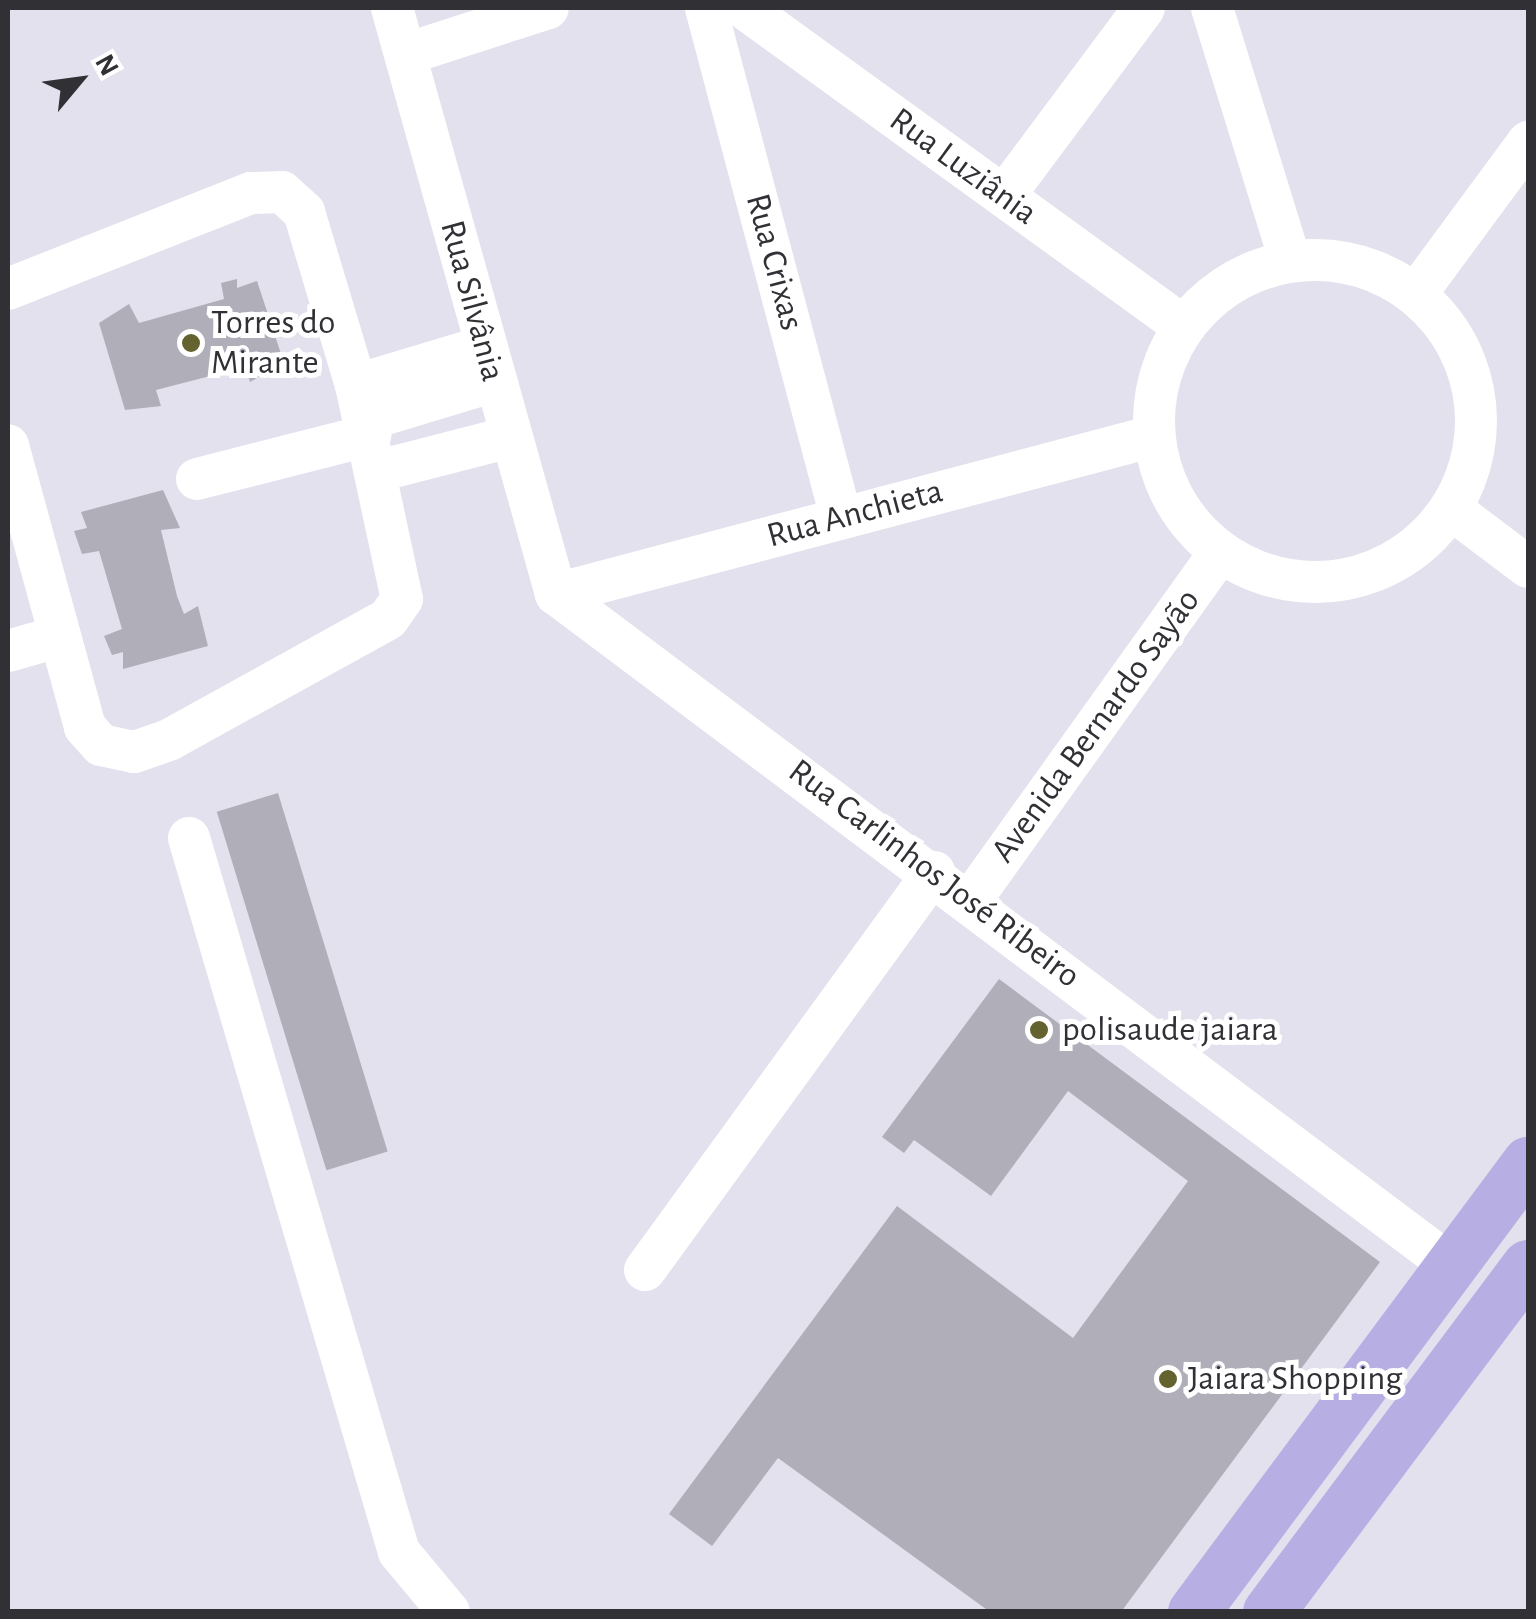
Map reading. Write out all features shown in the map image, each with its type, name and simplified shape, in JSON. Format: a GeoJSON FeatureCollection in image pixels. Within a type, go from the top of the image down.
{"type":"FeatureCollection","features":[{"type":"Feature","properties":{"kind":"main road"},"geometry":{"type":"LineString","coordinates":[[1194,1612],[1528,1163]]}},
{"type":"Feature","properties":{"kind":"main road"},"geometry":{"type":"LineString","coordinates":[[1452,1266],[1468,1305],[1456,1360]]}},
{"type":"Feature","properties":{"kind":"main road"},"geometry":{"type":"LineString","coordinates":[[1269,1612],[1456,1360],[1520,1295]]}},
{"type":"Feature","properties":{"kind":"street","name":"Rua Silvânia"},"geometry":{"type":"LineString","coordinates":[[392,8],[488,364],[556,594]]}},
{"type":"Feature","properties":{"kind":"street"},"geometry":{"type":"LineString","coordinates":[[406,54],[548,8]]}},
{"type":"Feature","properties":{"kind":"street","name":"Rua Crixas"},"geometry":{"type":"LineString","coordinates":[[706,8],[841,518]]}},
{"type":"Feature","properties":{"kind":"street","name":"Rua Luziânia"},"geometry":{"type":"LineString","coordinates":[[744,8],[1183,326]]}},
{"type":"Feature","properties":{"kind":"street"},"geometry":{"type":"LineString","coordinates":[[1004,196],[1144,8]]}},
{"type":"Feature","properties":{"kind":"street"},"geometry":{"type":"LineString","coordinates":[[1212,8],[1290,260]]}},
{"type":"Feature","properties":{"kind":"street"},"geometry":{"type":"LineString","coordinates":[[1416,294],[1528,142]]}},
{"type":"Feature","properties":{"kind":"street"},"geometry":{"type":"LineString","coordinates":[[8,289],[250,193],[282,192],[304,212],[367,428],[403,583],[388,618],[170,740],[134,752],[100,745],[84,727],[8,445]]}},
{"type":"Feature","properties":{"kind":"street"},"geometry":{"type":"LineString","coordinates":[[1290,260],[1349,263],[1416,294],[1469,372],[1477,419],[1471,466],[1451,510],[1416,548],[1370,574],[1319,583],[1267,576],[1220,552],[1172,494],[1154,436],[1165,360],[1183,326],[1249,272],[1290,260]]}},
{"type":"Feature","properties":{"kind":"street"},"geometry":{"type":"LineString","coordinates":[[198,480],[367,428],[488,364]]}},
{"type":"Feature","properties":{"kind":"street"},"geometry":{"type":"LineString","coordinates":[[367,428],[510,437]]}},
{"type":"Feature","properties":{"kind":"street","name":"Rua Anchieta"},"geometry":{"type":"LineString","coordinates":[[556,594],[1154,436]]}},
{"type":"Feature","properties":{"kind":"street"},"geometry":{"type":"LineString","coordinates":[[1451,510],[1528,567]]}},
{"type":"Feature","properties":{"kind":"street","name":"Avenida Bernardo Sayão"},"geometry":{"type":"LineString","coordinates":[[971,900],[1220,552]]}},
{"type":"Feature","properties":{"kind":"street","name":"Rua Carlinhos José Ribeiro"},"geometry":{"type":"LineString","coordinates":[[556,594],[934,872],[1452,1266]]}},
{"type":"Feature","properties":{"kind":"street"},"geometry":{"type":"LineString","coordinates":[[8,651],[57,637]]}},
{"type":"Feature","properties":{"kind":"street"},"geometry":{"type":"LineString","coordinates":[[189,838],[400,1552],[449,1612]]}},
{"type":"Feature","properties":{"kind":"street"},"geometry":{"type":"LineString","coordinates":[[644,1270],[934,872]]}},
{"type":"Feature","properties":{"kind":"building","name":"Torres do Mirante"},"geometry":{"type":"Polygon","coordinates":[[[237,279],[237,288],[257,281],[284,363],[250,382],[245,367],[156,390],[161,406],[125,410],[99,323],[129,304],[139,323],[224,299],[221,283],[237,279]]]}},
{"type":"Feature","properties":{"kind":"building"},"geometry":{"type":"Polygon","coordinates":[[[163,490],[180,528],[161,530],[177,596],[184,614],[198,606],[208,646],[123,669],[123,652],[112,655],[104,636],[122,629],[99,551],[82,554],[74,531],[87,528],[81,512],[163,490]]]}},
{"type":"Feature","properties":{"kind":"building"},"geometry":{"type":"Polygon","coordinates":[[[278,793],[388,1152],[326,1170],[217,812],[278,793]]]}},
{"type":"Feature","properties":{"kind":"building"},"geometry":{"type":"Polygon","coordinates":[[[999,979],[1380,1262],[1121,1612],[990,1612],[778,1458],[712,1546],[669,1514],[897,1206],[1073,1338],[1188,1181],[1068,1091],[991,1196],[914,1140],[904,1153],[882,1137],[999,979]]]}},
{"type":"Feature","properties":{"kind":"place","name":"Torres do Mirante"},"geometry":{"type":"Point","coordinates":[191,343]}},
{"type":"Feature","properties":{"kind":"place","name":"polisaude jaiara"},"geometry":{"type":"Point","coordinates":[1039,1030]}},
{"type":"Feature","properties":{"kind":"place","name":"Jaiara Shopping"},"geometry":{"type":"Point","coordinates":[1168,1379]}}]}
